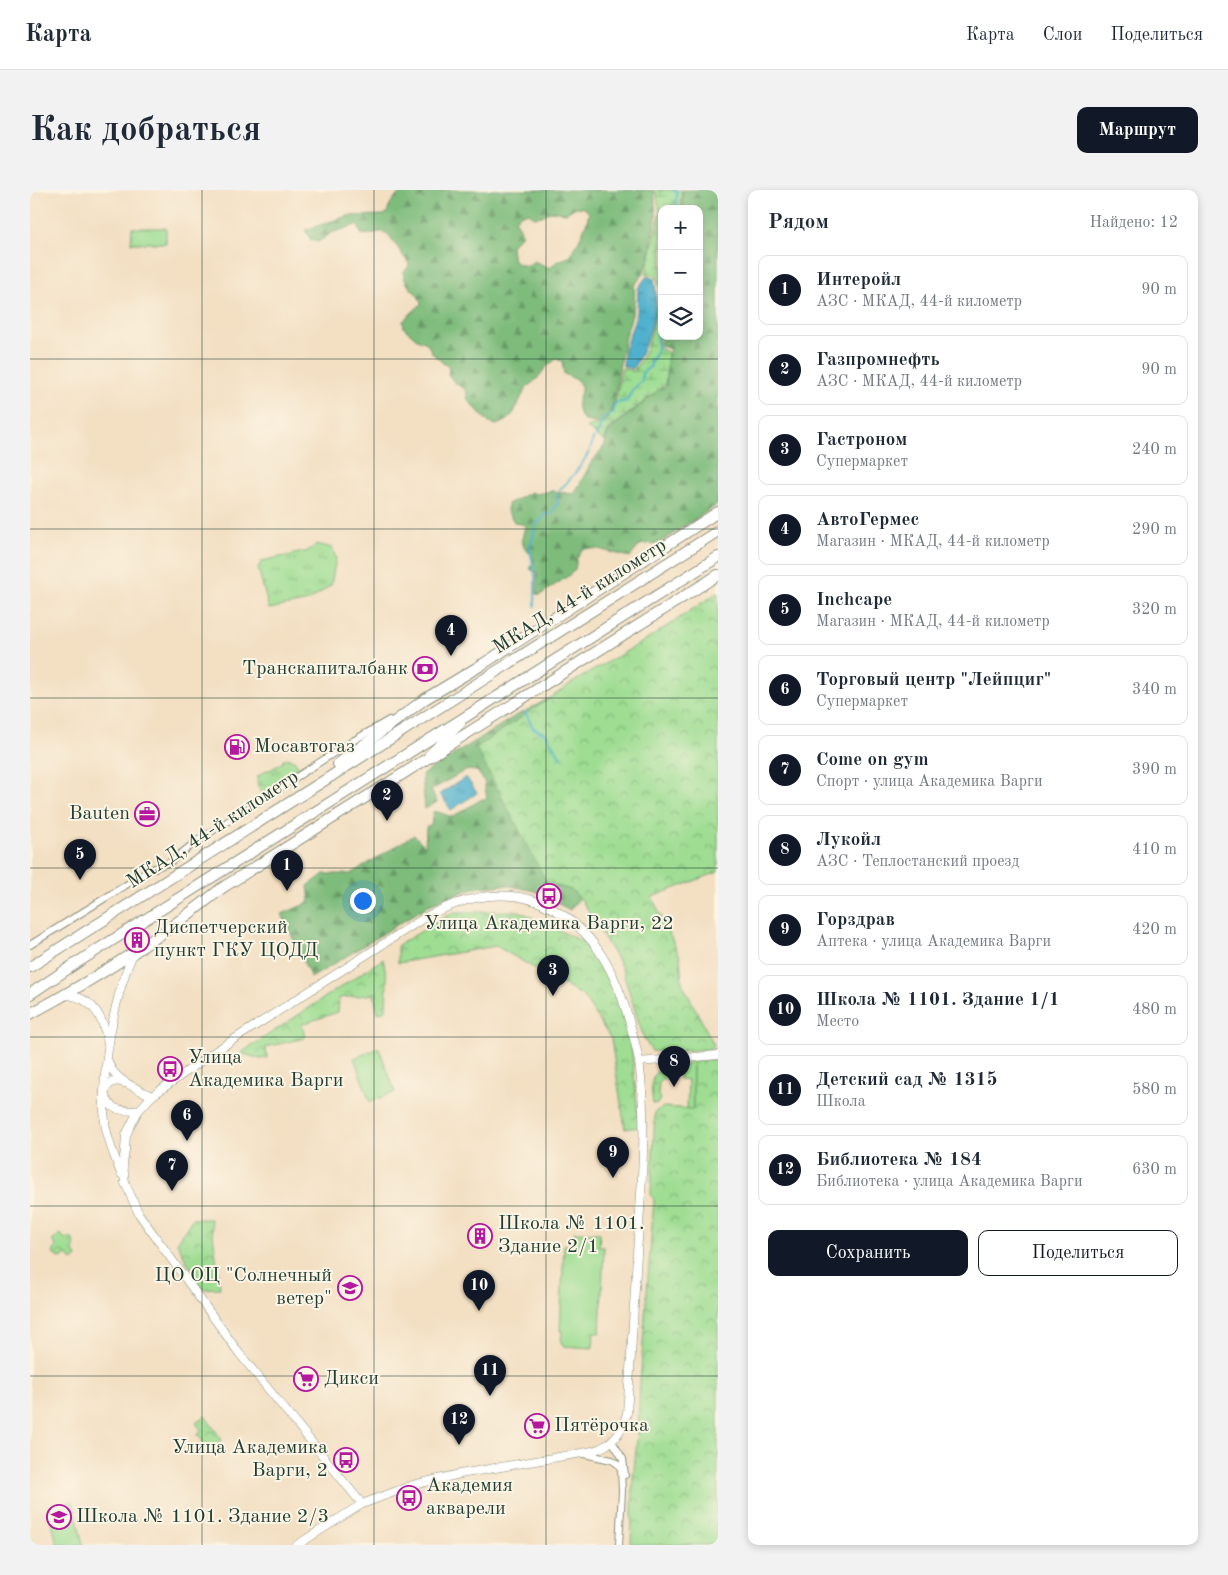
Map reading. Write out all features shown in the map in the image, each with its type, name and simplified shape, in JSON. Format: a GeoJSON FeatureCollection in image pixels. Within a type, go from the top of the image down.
{"type":"FeatureCollection","features":[{"type":"Feature","properties":{"kind":"main road"},"geometry":{"type":"LineString","coordinates":[[304,792],[356,750],[425,700],[718,512]]}},
{"type":"Feature","properties":{"kind":"main road","name":"МКАД, 44-й километр"},"geometry":{"type":"LineString","coordinates":[[30,966],[718,530]]}},
{"type":"Feature","properties":{"kind":"main road","name":"МКАД, 44-й километр"},"geometry":{"type":"LineString","coordinates":[[30,994],[718,557]]}},
{"type":"Feature","properties":{"kind":"main road"},"geometry":{"type":"LineString","coordinates":[[30,1014],[65,995],[134,951],[193,911],[222,888],[718,575]]}},
{"type":"Feature","properties":{"kind":"street"},"geometry":{"type":"LineString","coordinates":[[30,945],[150,870],[170,862],[197,841],[351,742],[425,700]]}},
{"type":"Feature","properties":{"kind":"street"},"geometry":{"type":"LineString","coordinates":[[417,765],[475,710]]}},
{"type":"Feature","properties":{"kind":"street"},"geometry":{"type":"LineString","coordinates":[[127,1190],[123,1164],[126,1135],[138,1111],[152,1096],[214,1052],[424,918],[454,904],[496,895],[530,898],[550,907],[579,926],[591,939],[608,964],[617,984],[639,1062],[643,1117],[642,1164],[627,1412],[624,1425],[612,1441],[600,1448],[580,1454],[443,1478],[413,1486],[362,1504],[297,1545]]}},
{"type":"Feature","properties":{"kind":"street"},"geometry":{"type":"LineString","coordinates":[[131,1086],[114,1073],[109,1066],[107,1058],[121,990],[134,951]]}},
{"type":"Feature","properties":{"kind":"street"},"geometry":{"type":"LineString","coordinates":[[65,995],[82,998],[90,1003],[96,1010],[105,1028],[108,1043],[104,1092],[105,1124],[109,1142],[127,1190],[139,1214],[216,1323],[288,1415],[362,1504]]}},
{"type":"Feature","properties":{"kind":"street"},"geometry":{"type":"LineString","coordinates":[[639,1062],[718,1055]]}},
{"type":"Feature","properties":{"kind":"street"},"geometry":{"type":"LineString","coordinates":[[138,1111],[114,1108],[109,1105],[104,1092],[108,1084],[114,1081],[131,1086],[152,1096]]}},
{"type":"Feature","properties":{"kind":"street"},"geometry":{"type":"LineString","coordinates":[[612,1441],[620,1453],[625,1466],[619,1545]]}},
{"type":"Feature","properties":{"kind":"street"},"geometry":{"type":"LineString","coordinates":[[580,1454],[616,1461],[621,1470],[622,1491]]}},
{"type":"Feature","properties":{"kind":"green space"},"geometry":{"type":"Polygon","coordinates":[[[406,190],[654,190],[656,216],[649,258],[643,274],[634,286],[633,310],[621,356],[615,395],[610,413],[605,422],[589,422],[579,414],[578,402],[581,386],[577,380],[564,374],[562,361],[556,359],[526,388],[513,414],[504,422],[496,425],[489,423],[468,400],[466,390],[454,382],[448,374],[448,365],[444,364],[432,353],[427,343],[417,339],[404,328],[403,321],[421,304],[418,296],[409,287],[403,272],[408,268],[409,264],[389,235],[382,232],[361,234],[359,227],[356,225],[331,233],[318,242],[311,240],[305,230],[347,216],[384,215],[396,196],[406,190]],[[576,207],[566,213],[551,211],[542,216],[535,217],[527,213],[515,219],[522,232],[521,236],[511,246],[512,256],[516,263],[527,266],[534,261],[550,268],[556,262],[571,256],[583,232],[589,213],[584,208],[576,207]]]}},
{"type":"Feature","properties":{"kind":"green space"},"geometry":{"type":"Polygon","coordinates":[[[657,190],[682,190],[680,205],[659,205],[657,190]]]}},
{"type":"Feature","properties":{"kind":"green space"},"geometry":{"type":"Polygon","coordinates":[[[683,190],[718,190],[718,504],[660,543],[642,544],[630,557],[598,549],[583,548],[577,558],[575,569],[571,574],[540,595],[537,594],[537,572],[531,570],[530,565],[534,565],[533,557],[526,550],[522,542],[525,526],[515,523],[507,511],[508,504],[531,492],[536,494],[552,491],[572,494],[577,489],[591,463],[605,445],[607,435],[611,429],[654,394],[657,388],[664,388],[666,386],[666,360],[670,351],[668,348],[661,346],[661,340],[703,340],[703,205],[681,205],[683,190]]]}},
{"type":"Feature","properties":{"kind":"green space"},"geometry":{"type":"Polygon","coordinates":[[[658,221],[658,282],[656,276],[646,274],[658,221]]]}},
{"type":"Feature","properties":{"kind":"green space"},"geometry":{"type":"Polygon","coordinates":[[[132,228],[166,228],[166,243],[131,243],[132,228]]]}},
{"type":"Feature","properties":{"kind":"green space"},"geometry":{"type":"Polygon","coordinates":[[[658,302],[659,348],[668,352],[665,385],[609,429],[604,441],[586,427],[607,422],[616,399],[622,368],[633,371],[643,355],[650,336],[658,302]]]}},
{"type":"Feature","properties":{"kind":"green space"},"geometry":{"type":"Polygon","coordinates":[[[317,544],[332,548],[336,558],[331,585],[309,601],[269,609],[258,568],[262,561],[308,551],[317,544]]]}},
{"type":"Feature","properties":{"kind":"green space"},"geometry":{"type":"Polygon","coordinates":[[[718,592],[718,872],[652,897],[680,957],[682,983],[714,1045],[711,1049],[652,1051],[644,1039],[621,966],[581,899],[572,890],[547,883],[476,748],[575,681],[651,637],[718,592]]]}},
{"type":"Feature","properties":{"kind":"green space"},"geometry":{"type":"Polygon","coordinates":[[[614,664],[592,882],[570,910],[535,891],[505,885],[474,888],[431,904],[311,978],[282,914],[310,902],[308,886],[324,874],[351,874],[414,835],[425,846],[426,827],[431,825],[433,812],[452,817],[482,799],[487,799],[484,781],[477,771],[466,770],[431,790],[437,802],[425,809],[422,775],[512,718],[614,664]]]}},
{"type":"Feature","properties":{"kind":"green space"},"geometry":{"type":"Polygon","coordinates":[[[286,758],[294,760],[301,770],[263,794],[258,785],[258,776],[283,762],[286,758]]]}},
{"type":"Feature","properties":{"kind":"green space"},"geometry":{"type":"Polygon","coordinates":[[[519,911],[589,945],[615,991],[631,1042],[639,1127],[625,1129],[611,1039],[583,996],[496,946],[398,963],[398,945],[454,912],[519,911]]]}},
{"type":"Feature","properties":{"kind":"green space"},"geometry":{"type":"Polygon","coordinates":[[[383,959],[387,978],[386,1010],[378,1013],[374,994],[339,998],[338,1012],[302,1024],[305,1038],[266,1047],[267,1058],[260,1059],[241,1053],[383,959]]]}},
{"type":"Feature","properties":{"kind":"green space"},"geometry":{"type":"Polygon","coordinates":[[[379,1048],[395,1092],[370,1102],[354,1058],[379,1048]]]}},
{"type":"Feature","properties":{"kind":"green space"},"geometry":{"type":"Polygon","coordinates":[[[718,1059],[718,1545],[631,1545],[633,1479],[654,1200],[651,1194],[655,1112],[664,1107],[693,1109],[693,1061],[718,1059]]]}},
{"type":"Feature","properties":{"kind":"green space"},"geometry":{"type":"Polygon","coordinates":[[[693,1061],[693,1110],[687,1109],[688,1080],[679,1079],[681,1066],[693,1061]]]}},
{"type":"Feature","properties":{"kind":"green space"},"geometry":{"type":"Polygon","coordinates":[[[668,1066],[670,1075],[659,1082],[658,1096],[660,1098],[658,1103],[653,1104],[652,1080],[657,1072],[668,1066]]]}},
{"type":"Feature","properties":{"kind":"green space"},"geometry":{"type":"Polygon","coordinates":[[[192,1219],[211,1219],[220,1288],[202,1289],[177,1243],[192,1219]]]}},
{"type":"Feature","properties":{"kind":"green space"},"geometry":{"type":"Polygon","coordinates":[[[574,1232],[600,1233],[599,1247],[604,1247],[600,1333],[592,1332],[594,1335],[592,1348],[563,1346],[561,1344],[564,1245],[574,1245],[574,1232]]]}},
{"type":"Feature","properties":{"kind":"green space"},"geometry":{"type":"Polygon","coordinates":[[[61,1234],[65,1239],[71,1238],[74,1242],[73,1250],[77,1257],[72,1261],[68,1255],[60,1258],[53,1254],[56,1245],[52,1241],[61,1234]]]}},
{"type":"Feature","properties":{"kind":"green space"},"geometry":{"type":"Polygon","coordinates":[[[205,1416],[222,1440],[208,1450],[198,1434],[202,1431],[196,1423],[205,1416]]]}},
{"type":"Feature","properties":{"kind":"green space"},"geometry":{"type":"Polygon","coordinates":[[[73,1501],[83,1545],[57,1545],[49,1507],[73,1501]]]}},
{"type":"Feature","properties":{"kind":"water"},"geometry":{"type":"Polygon","coordinates":[[[647,276],[654,279],[655,307],[652,325],[645,345],[632,369],[623,366],[624,350],[637,313],[638,288],[647,276]]]}},
{"type":"Feature","properties":{"kind":"water"},"geometry":{"type":"Polygon","coordinates":[[[466,777],[477,793],[451,810],[440,794],[466,777]]]}},
{"type":"Feature","properties":{"kind":"waterway"},"geometry":{"type":"LineString","coordinates":[[672,190],[677,192],[675,205]]}},
{"type":"Feature","properties":{"kind":"waterway"},"geometry":{"type":"LineString","coordinates":[[596,436],[604,418],[614,412],[615,403],[627,401],[642,381],[642,373],[651,366],[649,362],[656,354],[658,329]]}},
{"type":"Feature","properties":{"kind":"waterway"},"geometry":{"type":"LineString","coordinates":[[560,489],[580,466],[594,438]]}},
{"type":"Feature","properties":{"kind":"waterway"},"geometry":{"type":"LineString","coordinates":[[535,606],[535,575],[530,549],[536,524],[545,514],[552,514],[554,507],[558,504],[557,494]]}},
{"type":"Feature","properties":{"kind":"waterway"},"geometry":{"type":"LineString","coordinates":[[525,712],[533,728],[546,734],[562,759]]}},
{"type":"Feature","properties":{"kind":"place","name":"АвтоГермес"},"geometry":{"type":"Point","coordinates":[451,656]}},
{"type":"Feature","properties":{"kind":"place","name":"Транскапиталбанк"},"geometry":{"type":"Point","coordinates":[425,669]}},
{"type":"Feature","properties":{"kind":"place","name":"Мосавтогаз"},"geometry":{"type":"Point","coordinates":[237,747]}},
{"type":"Feature","properties":{"kind":"place","name":"Bauten"},"geometry":{"type":"Point","coordinates":[147,814]}},
{"type":"Feature","properties":{"kind":"place","name":"Газпромнефть"},"geometry":{"type":"Point","coordinates":[387,821]}},
{"type":"Feature","properties":{"kind":"place","name":"Inchcape"},"geometry":{"type":"Point","coordinates":[80,880]}},
{"type":"Feature","properties":{"kind":"place","name":"Интеройл"},"geometry":{"type":"Point","coordinates":[287,891]}},
{"type":"Feature","properties":{"kind":"place","name":"Улица Академика Варги, 22"},"geometry":{"type":"Point","coordinates":[549,896]}},
{"type":"Feature","properties":{"kind":"place","name":"Диспетчерский пункт ГКУ ЦОДД"},"geometry":{"type":"Point","coordinates":[137,940]}},
{"type":"Feature","properties":{"kind":"place","name":"Гастроном"},"geometry":{"type":"Point","coordinates":[553,996]}},
{"type":"Feature","properties":{"kind":"place","name":"Улица Академика Варги"},"geometry":{"type":"Point","coordinates":[170,1069]}},
{"type":"Feature","properties":{"kind":"place","name":"Лукойл"},"geometry":{"type":"Point","coordinates":[674,1087]}},
{"type":"Feature","properties":{"kind":"place","name":"Торговый центр \"Лейпциг\""},"geometry":{"type":"Point","coordinates":[187,1141]}},
{"type":"Feature","properties":{"kind":"place","name":"Горздрав"},"geometry":{"type":"Point","coordinates":[613,1178]}},
{"type":"Feature","properties":{"kind":"place","name":"Come on gym"},"geometry":{"type":"Point","coordinates":[172,1191]}},
{"type":"Feature","properties":{"kind":"place","name":"Школа № 1101. Здание 2/1"},"geometry":{"type":"Point","coordinates":[480,1236]}},
{"type":"Feature","properties":{"kind":"place","name":"ЦО ОЦ \"Солнечный ветер\""},"geometry":{"type":"Point","coordinates":[350,1288]}},
{"type":"Feature","properties":{"kind":"place","name":"Школа № 1101. Здание 1/1"},"geometry":{"type":"Point","coordinates":[479,1311]}},
{"type":"Feature","properties":{"kind":"place","name":"Дикси"},"geometry":{"type":"Point","coordinates":[306,1379]}},
{"type":"Feature","properties":{"kind":"place","name":"Детский сад № 1315"},"geometry":{"type":"Point","coordinates":[490,1396]}},
{"type":"Feature","properties":{"kind":"place","name":"Пятёрочка"},"geometry":{"type":"Point","coordinates":[537,1426]}},
{"type":"Feature","properties":{"kind":"place","name":"Библиотека № 184"},"geometry":{"type":"Point","coordinates":[459,1445]}},
{"type":"Feature","properties":{"kind":"place","name":"Улица Академика Варги, 2"},"geometry":{"type":"Point","coordinates":[346,1460]}},
{"type":"Feature","properties":{"kind":"place","name":"Академия акварели"},"geometry":{"type":"Point","coordinates":[409,1498]}},
{"type":"Feature","properties":{"kind":"place","name":"Школа № 1101. Здание 2/3"},"geometry":{"type":"Point","coordinates":[59,1517]}}]}
